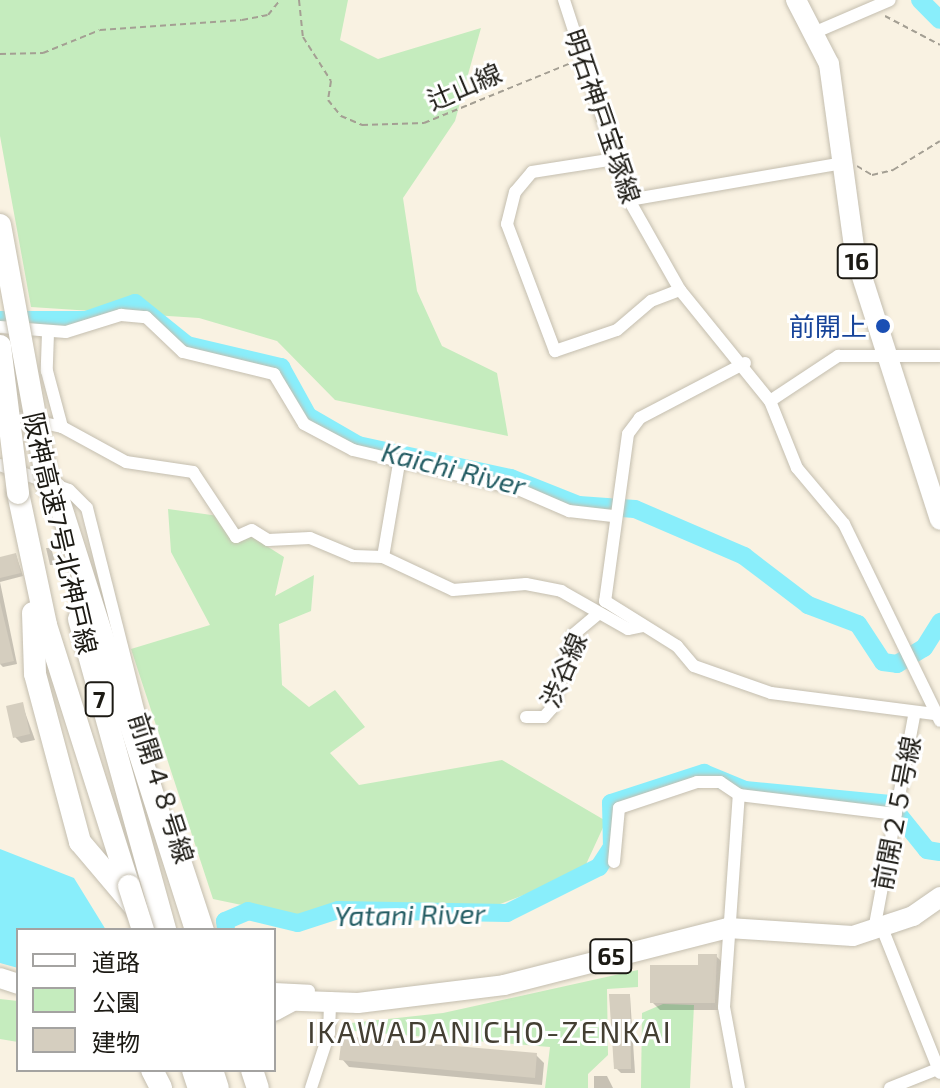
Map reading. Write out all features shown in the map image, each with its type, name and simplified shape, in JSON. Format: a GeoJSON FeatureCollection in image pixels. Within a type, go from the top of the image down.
{"type":"FeatureCollection","features":[{"type":"Feature","properties":{"kind":"highway","name":"阪神高速7号北神戸線"},"geometry":{"type":"LineString","coordinates":[[0,225],[29,392],[161,923]]}},
{"type":"Feature","properties":{"kind":"highway","name":"阪神高速7号北神戸線"},"geometry":{"type":"LineString","coordinates":[[0,346],[18,493],[32,562],[142,928]]}},
{"type":"Feature","properties":{"kind":"highway"},"geometry":{"type":"LineString","coordinates":[[52,488],[195,928]]}},
{"type":"Feature","properties":{"kind":"highway"},"geometry":{"type":"LineString","coordinates":[[32,562],[35,674],[80,842],[113,887],[161,923]]}},
{"type":"Feature","properties":{"kind":"main road","name":"16"},"geometry":{"type":"LineString","coordinates":[[796,0],[818,31],[844,163],[855,255],[940,520]]}},
{"type":"Feature","properties":{"kind":"main road","name":"65"},"geometry":{"type":"LineString","coordinates":[[278,1000],[330,1002],[504,985],[728,928],[853,936],[878,929],[940,897]]}},
{"type":"Feature","properties":{"kind":"street","name":"明石神戸宝塚線"},"geometry":{"type":"LineString","coordinates":[[564,0],[629,200],[680,290],[745,363],[770,401],[797,468],[844,524],[910,654],[938,718]]}},
{"type":"Feature","properties":{"kind":"street"},"geometry":{"type":"LineString","coordinates":[[818,31],[889,0]]}},
{"type":"Feature","properties":{"kind":"street"},"geometry":{"type":"LineString","coordinates":[[615,159],[532,172],[515,192],[507,224],[555,351],[617,330],[651,301],[680,290]]}},
{"type":"Feature","properties":{"kind":"street"},"geometry":{"type":"LineString","coordinates":[[629,200],[844,163]]}},
{"type":"Feature","properties":{"kind":"street"},"geometry":{"type":"LineString","coordinates":[[0,327],[48,333],[146,317],[183,352],[274,374],[304,424],[399,463],[518,489],[569,511],[614,511]]}},
{"type":"Feature","properties":{"kind":"street"},"geometry":{"type":"LineString","coordinates":[[48,333],[47,371],[62,427]]}},
{"type":"Feature","properties":{"kind":"street"},"geometry":{"type":"LineString","coordinates":[[770,401],[838,356],[889,359],[940,356]]}},
{"type":"Feature","properties":{"kind":"street","name":"前開２５号線"},"geometry":{"type":"LineString","coordinates":[[745,363],[640,418],[628,434],[614,511],[605,601],[644,626],[694,666],[771,693],[914,717],[878,929]]}},
{"type":"Feature","properties":{"kind":"street"},"geometry":{"type":"LineString","coordinates":[[0,415],[62,427],[126,462],[193,472],[236,537],[252,530],[268,540],[310,538],[353,556],[383,557],[453,590],[526,584],[561,591],[628,629],[644,626]]}},
{"type":"Feature","properties":{"kind":"street"},"geometry":{"type":"LineString","coordinates":[[383,557],[399,463]]}},
{"type":"Feature","properties":{"kind":"street","name":"前開４８号線"},"geometry":{"type":"LineString","coordinates":[[0,465],[69,490],[87,508],[130,687],[207,928]]}},
{"type":"Feature","properties":{"kind":"street","name":"渋谷線"},"geometry":{"type":"LineString","coordinates":[[526,717],[544,717],[552,708],[574,634],[598,614]]}},
{"type":"Feature","properties":{"kind":"street"},"geometry":{"type":"LineString","coordinates":[[914,717],[938,718]]}},
{"type":"Feature","properties":{"kind":"street"},"geometry":{"type":"LineString","coordinates":[[614,862],[619,808],[710,780],[739,795],[897,810]]}},
{"type":"Feature","properties":{"kind":"street"},"geometry":{"type":"LineString","coordinates":[[739,795],[728,928],[725,1025],[739,1088]]}},
{"type":"Feature","properties":{"kind":"street"},"geometry":{"type":"LineString","coordinates":[[878,929],[939,1070],[890,1088]]}},
{"type":"Feature","properties":{"kind":"street"},"geometry":{"type":"LineString","coordinates":[[311,1088],[329,1033],[330,1002]]}},
{"type":"Feature","properties":{"kind":"path"},"geometry":{"type":"LineString","coordinates":[[0,54],[43,53],[100,30],[255,18],[280,0]]}},
{"type":"Feature","properties":{"kind":"path","name":"辻山線"},"geometry":{"type":"LineString","coordinates":[[299,0],[303,37],[331,81],[328,100],[341,116],[362,125],[424,123],[585,58]]}},
{"type":"Feature","properties":{"kind":"path"},"geometry":{"type":"LineString","coordinates":[[875,7],[940,45]]}},
{"type":"Feature","properties":{"kind":"path"},"geometry":{"type":"LineString","coordinates":[[844,163],[883,172],[940,141]]}},
{"type":"Feature","properties":{"kind":"green space"},"geometry":{"type":"Polygon","coordinates":[[[0,0],[348,0],[340,40],[378,59],[481,28],[455,121],[403,198],[417,291],[442,346],[497,373],[508,436],[335,400],[277,341],[199,318],[31,307],[0,136],[0,0]]]}},
{"type":"Feature","properties":{"kind":"green space"},"geometry":{"type":"Polygon","coordinates":[[[168,509],[219,516],[284,557],[275,596],[314,575],[311,611],[279,624],[282,685],[309,707],[335,690],[365,727],[330,753],[359,785],[502,760],[606,821],[582,873],[482,911],[295,916],[213,899],[131,649],[210,625],[171,552],[168,509]]]}},
{"type":"Feature","properties":{"kind":"green space"},"geometry":{"type":"Polygon","coordinates":[[[638,970],[638,987],[607,989],[608,1055],[588,1074],[588,1088],[545,1088],[550,1047],[342,1030],[342,1024],[443,1013],[638,970]]]}},
{"type":"Feature","properties":{"kind":"green space"},"geometry":{"type":"Polygon","coordinates":[[[0,999],[16,1001],[16,1042],[0,1039],[0,999]]]}},
{"type":"Feature","properties":{"kind":"green space"},"geometry":{"type":"Polygon","coordinates":[[[663,1004],[694,1005],[690,1088],[641,1088],[642,1013],[663,1004]]]}},
{"type":"Feature","properties":{"kind":"water"},"geometry":{"type":"Polygon","coordinates":[[[0,849],[74,878],[105,928],[16,928],[16,967],[0,963],[0,849]]]}},
{"type":"Feature","properties":{"kind":"building"},"geometry":{"type":"Polygon","coordinates":[[[16,553],[21,573],[0,578],[0,557],[16,553]]]}},
{"type":"Feature","properties":{"kind":"building"},"geometry":{"type":"Polygon","coordinates":[[[0,602],[14,661],[0,664],[0,602]]]}},
{"type":"Feature","properties":{"kind":"building"},"geometry":{"type":"Polygon","coordinates":[[[23,702],[30,734],[13,738],[6,706],[23,702]]]}},
{"type":"Feature","properties":{"kind":"building"},"geometry":{"type":"Polygon","coordinates":[[[698,954],[717,954],[715,1003],[650,1003],[650,965],[698,965],[698,954]]]}},
{"type":"Feature","properties":{"kind":"building"},"geometry":{"type":"Polygon","coordinates":[[[609,994],[630,994],[631,1069],[614,1069],[609,994]]]}},
{"type":"Feature","properties":{"kind":"building"},"geometry":{"type":"Polygon","coordinates":[[[342,1036],[537,1053],[535,1078],[339,1060],[342,1036]]]}},
{"type":"Feature","properties":{"kind":"waterway"},"geometry":{"type":"LineString","coordinates":[[920,0],[940,20]]}},
{"type":"Feature","properties":{"kind":"waterway","name":"Kaichi River"},"geometry":{"type":"LineString","coordinates":[[0,320],[86,320],[135,303],[187,345],[281,367],[308,416],[358,445],[511,478],[579,505],[635,509],[744,556],[808,605],[858,624],[883,662],[897,664],[924,648],[940,622]]}},
{"type":"Feature","properties":{"kind":"waterway","name":"Yatani River"},"geometry":{"type":"LineString","coordinates":[[226,928],[225,921],[248,911],[298,923],[338,910],[507,913],[599,867],[612,847],[611,803],[704,773],[745,790],[890,804],[927,850],[940,852]]}},
{"type":"Feature","properties":{"kind":"place","name":"前開上"},"geometry":{"type":"Point","coordinates":[883,326]}},
{"type":"Feature","properties":{"kind":"district","name":"IKAWADANICHO-ZENKAI"},"geometry":{"type":"Point","coordinates":[490,1031]}}]}
